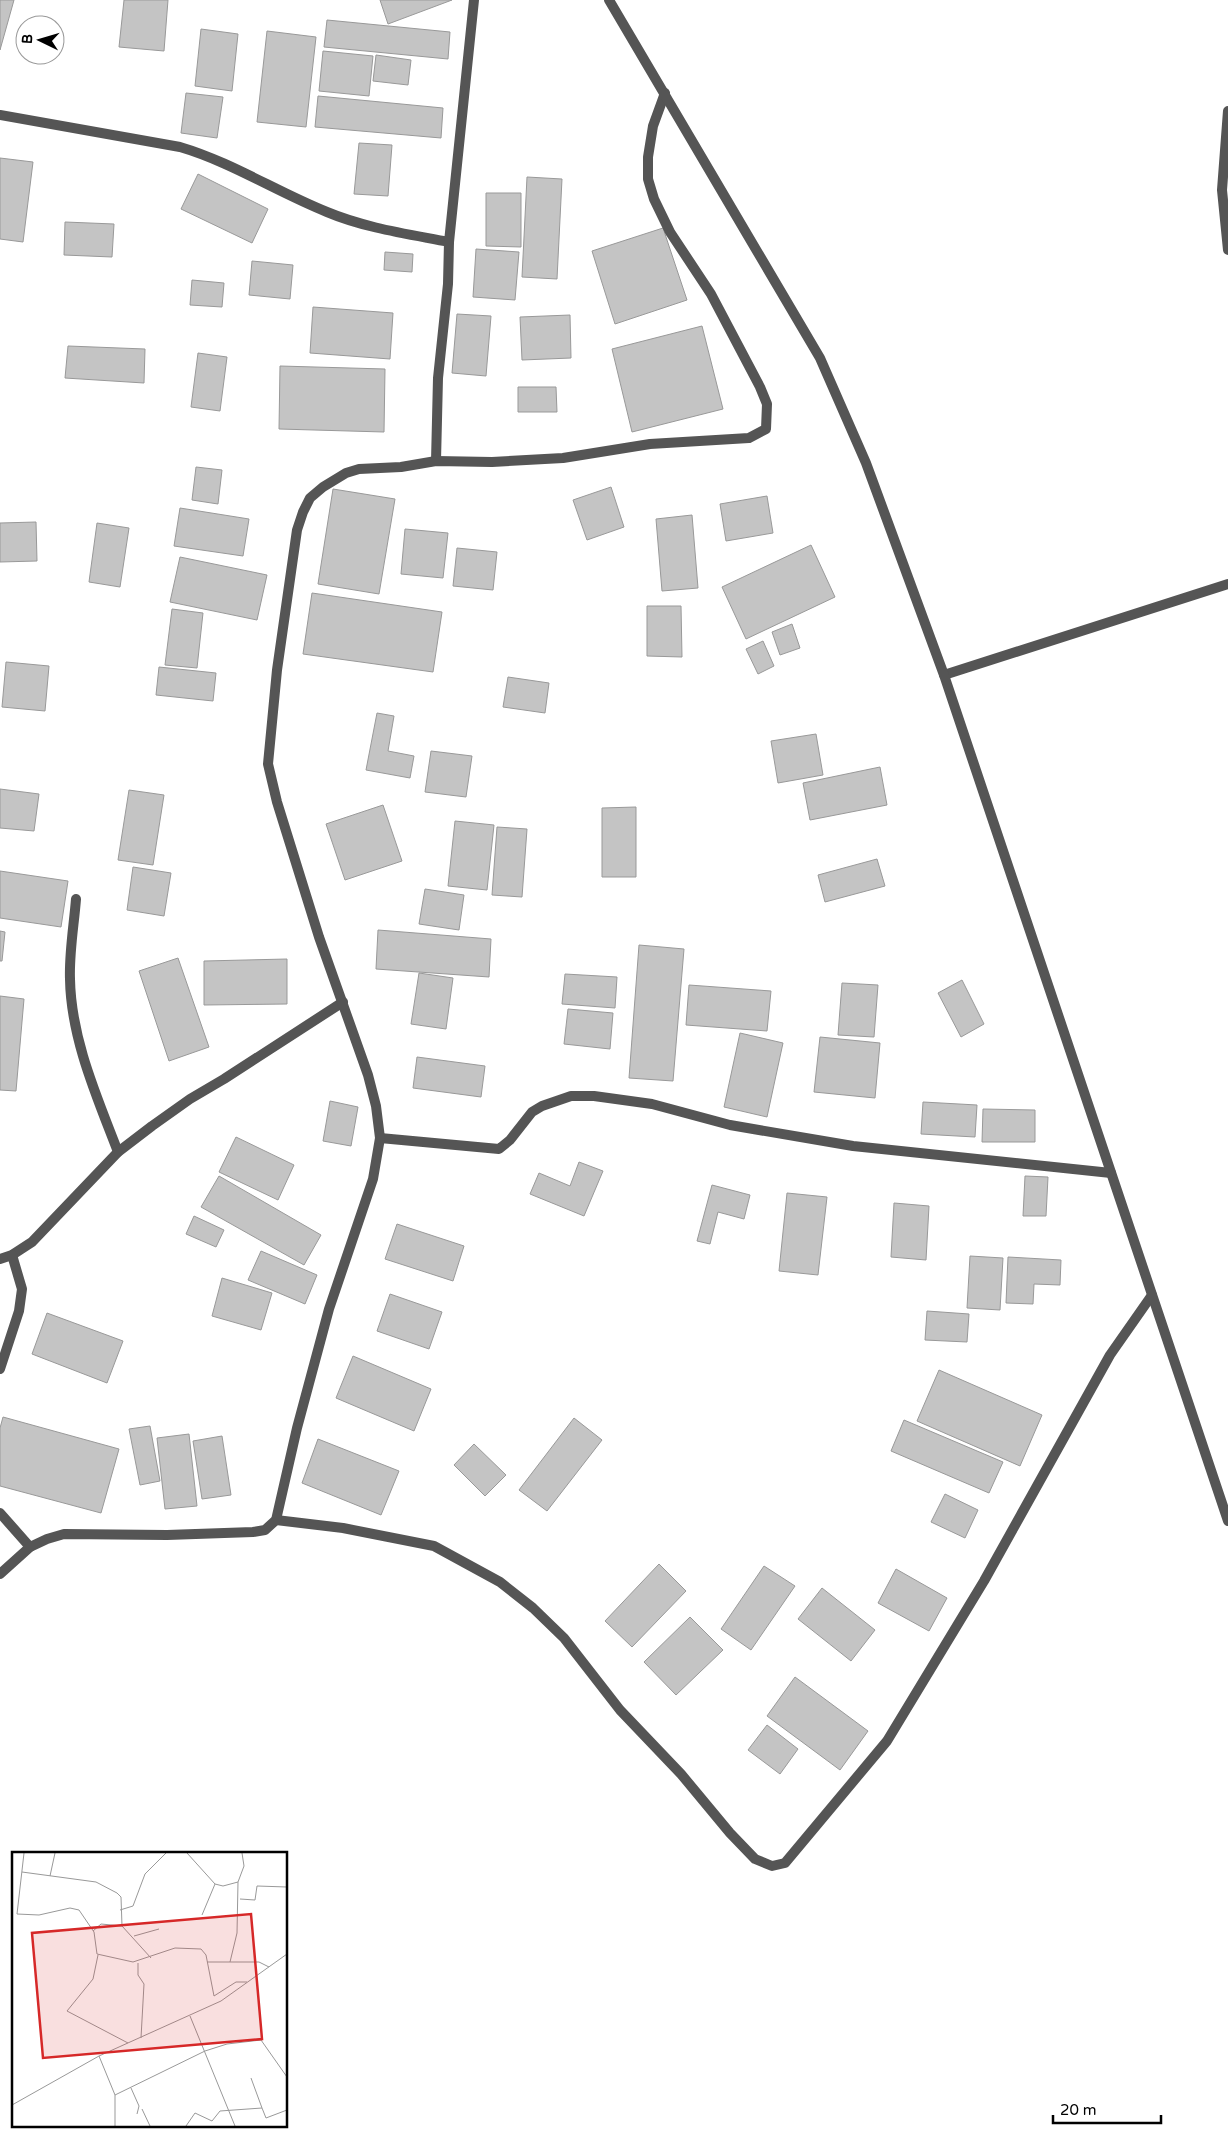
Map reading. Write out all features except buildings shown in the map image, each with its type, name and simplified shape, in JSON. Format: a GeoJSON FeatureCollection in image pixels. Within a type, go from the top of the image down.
{"type":"FeatureCollection","features":[{"type":"Feature","properties":{"kind":"street"},"geometry":{"type":"LineString","coordinates":[[436,461],[438,378],[448,284],[449,242],[474,0]]}},
{"type":"Feature","properties":{"kind":"street"},"geometry":{"type":"LineString","coordinates":[[609,0],[820,358],[866,463],[944,675],[1228,1521]]}},
{"type":"Feature","properties":{"kind":"street"},"geometry":{"type":"LineString","coordinates":[[0,1574],[30,1547],[64,1534],[167,1535],[253,1532],[265,1530],[276,1520],[297,1428],[329,1309],[373,1178],[380,1138],[376,1106],[368,1075],[316,928],[277,802],[268,764],[277,670],[297,530],[310,498],[323,487],[346,473],[359,469],[401,467],[436,461],[492,462],[563,458],[650,444],[750,438],[766,429],[767,404],[760,387],[711,294],[670,232],[654,199],[648,179],[648,156],[653,126],[665,93]]}},
{"type":"Feature","properties":{"kind":"street"},"geometry":{"type":"LineString","coordinates":[[1228,110],[1222,190],[1228,250]]}},
{"type":"Feature","properties":{"kind":"street"},"geometry":{"type":"LineString","coordinates":[[0,115],[180,147],[203,154],[278,192],[329,213],[388,230],[449,242]]}},
{"type":"Feature","properties":{"kind":"street"},"geometry":{"type":"LineString","coordinates":[[944,675],[1228,584]]}},
{"type":"Feature","properties":{"kind":"street"},"geometry":{"type":"LineString","coordinates":[[76,898],[70,978],[71,1000],[87,1071],[118,1152]]}},
{"type":"Feature","properties":{"kind":"street"},"geometry":{"type":"LineString","coordinates":[[0,1259],[12,1256],[32,1242],[118,1152],[190,1099],[343,1002]]}},
{"type":"Feature","properties":{"kind":"street"},"geometry":{"type":"LineString","coordinates":[[380,1138],[499,1149],[510,1140],[532,1112],[542,1106],[571,1096],[594,1096],[652,1104],[730,1125],[853,1146],[1111,1173]]}},
{"type":"Feature","properties":{"kind":"street"},"geometry":{"type":"LineString","coordinates":[[0,1369],[19,1311],[22,1289],[12,1256]]}},
{"type":"Feature","properties":{"kind":"street"},"geometry":{"type":"LineString","coordinates":[[276,1520],[344,1528],[434,1546],[500,1582],[533,1608],[564,1638],[620,1710],[681,1774],[730,1833],[756,1859],[772,1866],[785,1864],[887,1740],[984,1581],[1110,1355],[1152,1295]]}},
{"type":"Feature","properties":{"kind":"street"},"geometry":{"type":"LineString","coordinates":[[0,1513],[30,1547]]}}]}
